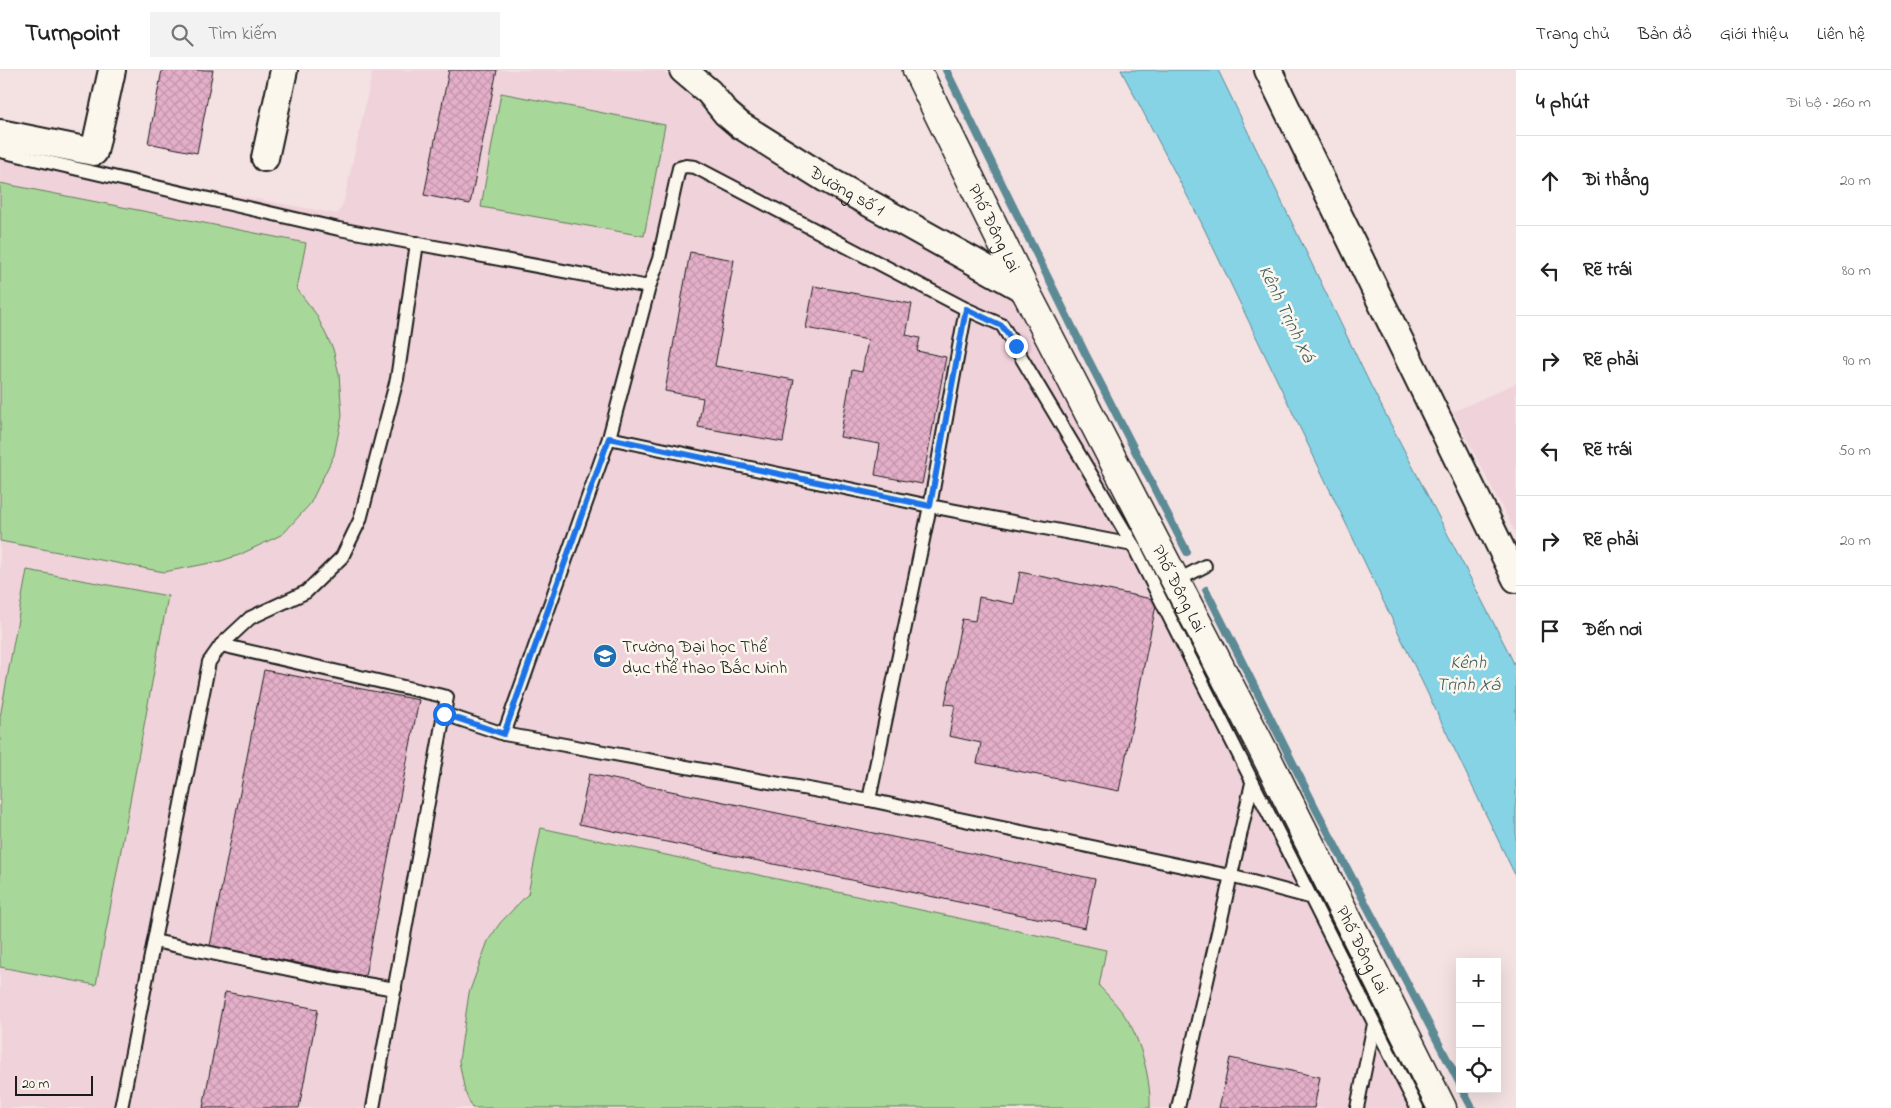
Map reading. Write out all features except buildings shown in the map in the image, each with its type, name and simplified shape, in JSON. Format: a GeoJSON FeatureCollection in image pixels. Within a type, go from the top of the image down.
{"type":"FeatureCollection","features":[{"type":"Feature","properties":{"kind":"street"},"geometry":{"type":"LineString","coordinates":[[0,133],[94,152],[112,70]]}},
{"type":"Feature","properties":{"kind":"street"},"geometry":{"type":"LineString","coordinates":[[265,158],[284,70]]}},
{"type":"Feature","properties":{"kind":"street","name":"Đường số 1"},"geometry":{"type":"LineString","coordinates":[[683,70],[703,81],[733,120],[810,169],[1025,290]]}},
{"type":"Feature","properties":{"kind":"street","name":"Phố Đông Lai"},"geometry":{"type":"LineString","coordinates":[[917,70],[1025,290],[1262,746],[1442,1108]]}},
{"type":"Feature","properties":{"kind":"street"},"geometry":{"type":"LineString","coordinates":[[1268,70],[1516,579]]}},
{"type":"Feature","properties":{"kind":"lane"},"geometry":{"type":"LineString","coordinates":[[0,151],[339,229],[649,287]]}},
{"type":"Feature","properties":{"kind":"lane"},"geometry":{"type":"LineString","coordinates":[[504,734],[609,438],[649,287],[659,259],[679,168],[686,166],[695,167],[1002,326],[1133,545],[1417,1108]]}},
{"type":"Feature","properties":{"kind":"lane"},"geometry":{"type":"LineString","coordinates":[[122,1108],[209,662],[221,645],[250,618],[306,592],[342,558],[360,520],[397,379],[417,243]]}},
{"type":"Feature","properties":{"kind":"lane"},"geometry":{"type":"LineString","coordinates":[[868,800],[930,506],[966,309]]}},
{"type":"Feature","properties":{"kind":"lane"},"geometry":{"type":"LineString","coordinates":[[609,438],[930,506],[1133,545]]}},
{"type":"Feature","properties":{"kind":"lane"},"geometry":{"type":"LineString","coordinates":[[1176,581],[1205,566]]}},
{"type":"Feature","properties":{"kind":"lane"},"geometry":{"type":"LineString","coordinates":[[221,645],[447,697],[373,1108]]}},
{"type":"Feature","properties":{"kind":"lane"},"geometry":{"type":"LineString","coordinates":[[444,714],[504,734],[868,800],[1230,876],[1309,897]]}},
{"type":"Feature","properties":{"kind":"lane"},"geometry":{"type":"LineString","coordinates":[[1178,1108],[1252,783]]}},
{"type":"Feature","properties":{"kind":"lane"},"geometry":{"type":"LineString","coordinates":[[154,941],[331,978],[395,988]]}},
{"type":"Feature","properties":{"kind":"lane"},"geometry":{"type":"LineString","coordinates":[[1357,1108],[1374,1024]]}},
{"type":"Feature","properties":{"kind":"shaded area","name":"Trường Đại học Thể dục thể thao Bắc Ninh"},"geometry":{"type":"Polygon","coordinates":[[[373,70],[662,70],[722,119],[1027,299],[1436,1108],[0,1108],[0,153],[338,214],[344,201],[373,70]]]}},
{"type":"Feature","properties":{"kind":"shaded area"},"geometry":{"type":"Polygon","coordinates":[[[1516,383],[1516,534],[1453,412],[1516,383]]]}},
{"type":"Feature","properties":{"kind":"green space"},"geometry":{"type":"Polygon","coordinates":[[[501,93],[665,125],[644,236],[481,207],[501,93]]]}},
{"type":"Feature","properties":{"kind":"green space"},"geometry":{"type":"Polygon","coordinates":[[[0,183],[306,243],[297,289],[316,314],[333,349],[339,374],[342,416],[334,455],[310,504],[283,534],[239,555],[221,561],[164,572],[0,541],[0,183]]]}},
{"type":"Feature","properties":{"kind":"green space"},"geometry":{"type":"Polygon","coordinates":[[[27,570],[168,596],[96,985],[0,967],[0,717],[27,570]]]}},
{"type":"Feature","properties":{"kind":"green space"},"geometry":{"type":"Polygon","coordinates":[[[541,828],[1106,950],[1099,986],[1114,1002],[1134,1032],[1146,1070],[1150,1108],[472,1108],[465,1092],[459,1061],[469,993],[488,941],[500,923],[528,894],[541,828]]]}},
{"type":"Feature","properties":{"kind":"water","name":"Kênh Trịnh Xá"},"geometry":{"type":"Polygon","coordinates":[[[1121,70],[1218,70],[1371,386],[1508,651],[1516,668],[1516,877],[1200,220],[1121,70]]]}},
{"type":"Feature","properties":{"kind":"waterway"},"geometry":{"type":"LineString","coordinates":[[946,70],[1086,355],[1187,552]]}},
{"type":"Feature","properties":{"kind":"waterway"},"geometry":{"type":"LineString","coordinates":[[1206,590],[1316,809],[1456,1076]]}},
{"type":"Feature","properties":{"kind":"waterway"},"geometry":{"type":"LineString","coordinates":[[1464,1093],[1472,1108]]}},
{"type":"Feature","properties":{"kind":"place","name":"Trường Đại học Thể dục thể thao Bắc Ninh"},"geometry":{"type":"Point","coordinates":[605,656]}},
{"type":"Feature","properties":{"kind":"route"},"geometry":{"type":"LineString","coordinates":[[444,714],[504,734],[609,438],[930,506],[966,309],[1002,326],[1016,346]]}}]}
